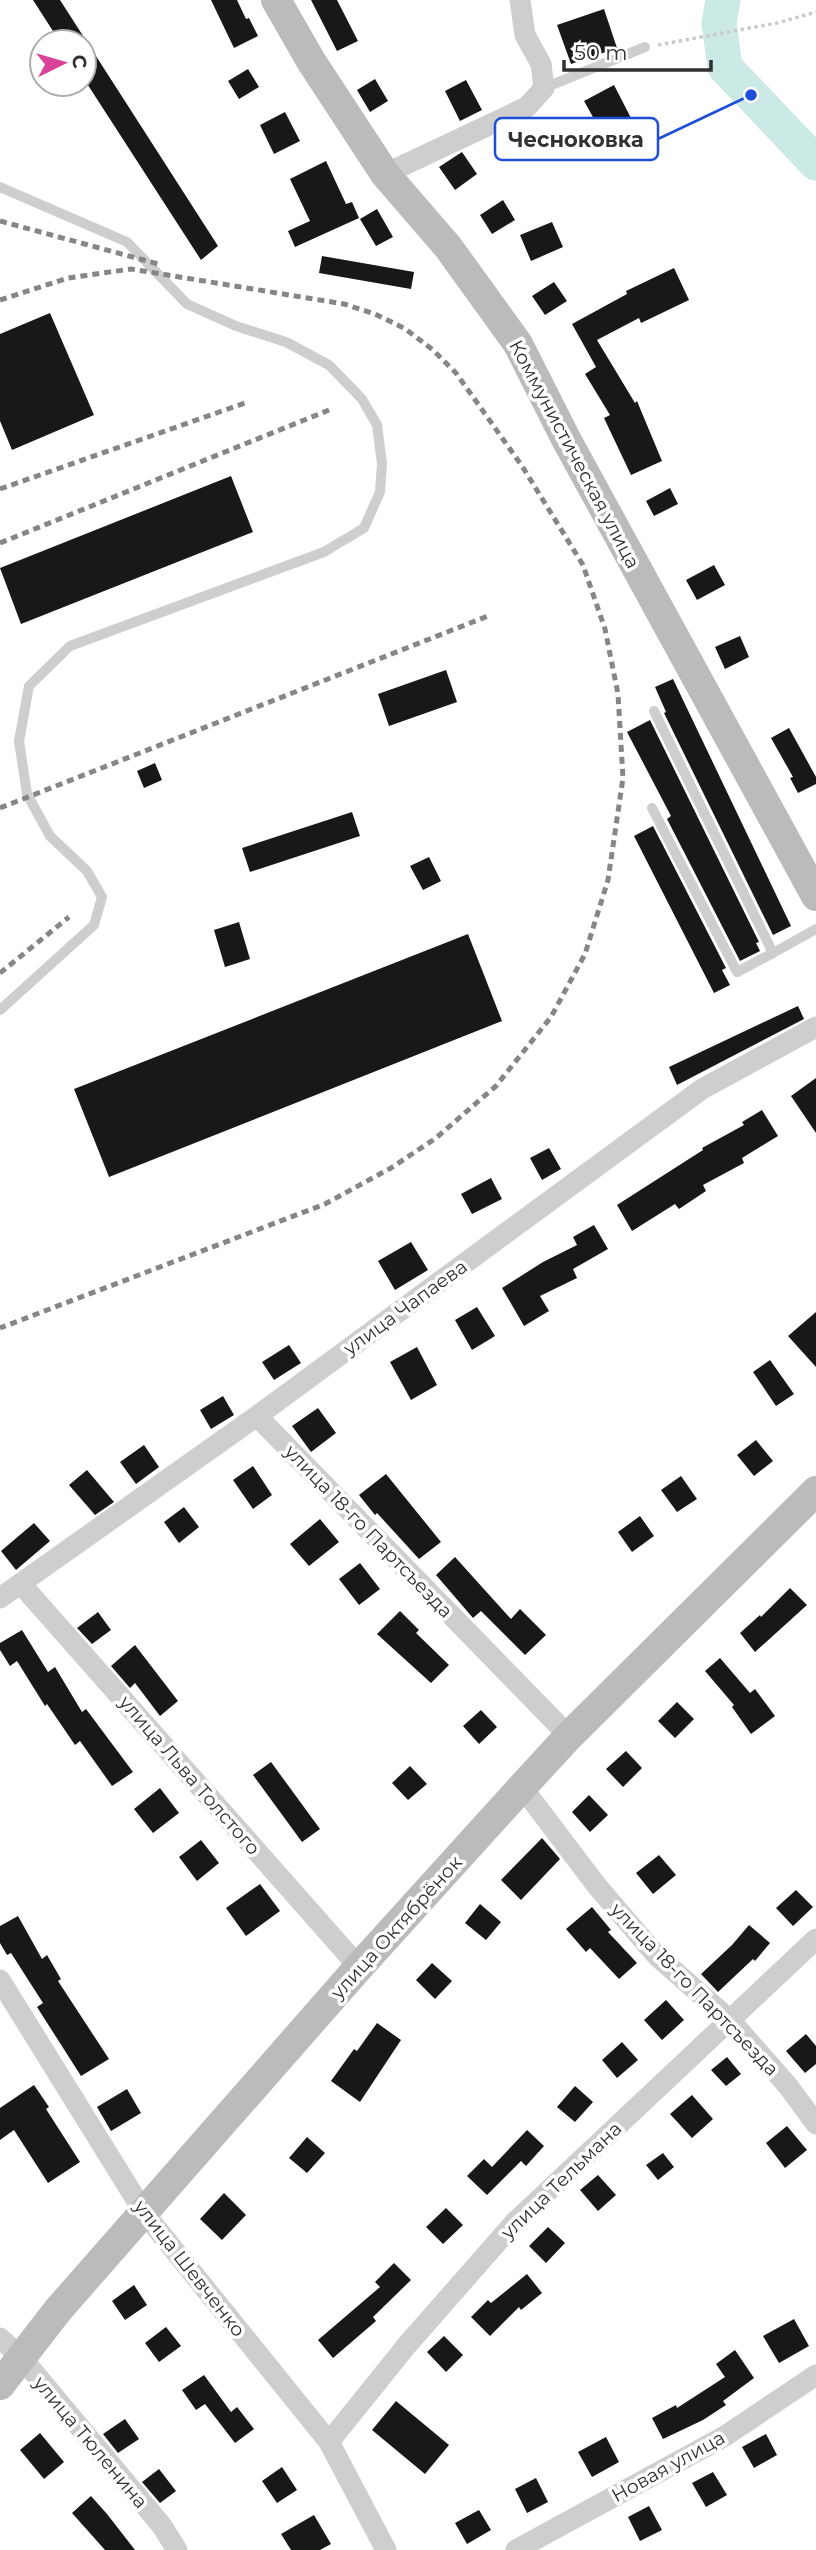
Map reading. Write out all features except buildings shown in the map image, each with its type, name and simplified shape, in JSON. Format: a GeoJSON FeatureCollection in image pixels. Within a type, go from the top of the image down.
{"type":"FeatureCollection","features":[{"type":"Feature","properties":{"kind":"street","name":"Коммунистическая улица"},"geometry":{"type":"LineString","coordinates":[[276,0],[310,61],[385,174],[448,247],[518,344],[566,439],[816,896]]}},
{"type":"Feature","properties":{"kind":"street"},"geometry":{"type":"LineString","coordinates":[[385,174],[527,107],[544,88],[541,64],[525,35],[520,0]]}},
{"type":"Feature","properties":{"kind":"street","name":"улица Чапаева"},"geometry":{"type":"LineString","coordinates":[[0,1598],[257,1416],[702,1089],[816,1027]]}},
{"type":"Feature","properties":{"kind":"street","name":"улица 18-го Партсъезда"},"geometry":{"type":"LineString","coordinates":[[257,1416],[569,1736]]}},
{"type":"Feature","properties":{"kind":"street","name":"улица Октябрёнок"},"geometry":{"type":"LineString","coordinates":[[0,2385],[10,2347],[58,2310],[359,1967],[569,1736],[816,1491]]}},
{"type":"Feature","properties":{"kind":"street","name":"улица Льва Толстого"},"geometry":{"type":"LineString","coordinates":[[21,1584],[359,1967]]}},
{"type":"Feature","properties":{"kind":"street","name":"улица 18-го Партсъезда"},"geometry":{"type":"LineString","coordinates":[[522,1787],[597,1886],[656,1955],[731,2021],[788,2086],[816,2124]]}},
{"type":"Feature","properties":{"kind":"street","name":"улица Тельмана"},"geometry":{"type":"LineString","coordinates":[[329,2442],[407,2344],[515,2222],[816,1939]]}},
{"type":"Feature","properties":{"kind":"street","name":"улица Шевченко"},"geometry":{"type":"LineString","coordinates":[[0,1980],[145,2214],[329,2442],[386,2550]]}},
{"type":"Feature","properties":{"kind":"street","name":"улица Тюленина"},"geometry":{"type":"LineString","coordinates":[[10,2347],[162,2526],[177,2550]]}},
{"type":"Feature","properties":{"kind":"street","name":"Новая улица"},"geometry":{"type":"LineString","coordinates":[[516,2550],[725,2436],[816,2375]]}},
{"type":"Feature","properties":{"kind":"lane"},"geometry":{"type":"LineString","coordinates":[[544,88],[645,47]]}},
{"type":"Feature","properties":{"kind":"lane"},"geometry":{"type":"LineString","coordinates":[[0,187],[127,242],[187,304],[236,326],[286,342],[329,365],[362,399],[377,425],[382,464],[380,492],[364,528],[324,552],[70,646],[29,686],[19,741],[27,794],[50,836],[87,871],[102,897],[94,925],[0,1010]]}},
{"type":"Feature","properties":{"kind":"lane"},"geometry":{"type":"LineString","coordinates":[[654,711],[773,953]]}},
{"type":"Feature","properties":{"kind":"lane"},"geometry":{"type":"LineString","coordinates":[[652,808],[737,972],[816,929]]}},
{"type":"Feature","properties":{"kind":"path"},"geometry":{"type":"LineString","coordinates":[[645,47],[777,23],[816,12]]}},
{"type":"Feature","properties":{"kind":"waterway"},"geometry":{"type":"LineString","coordinates":[[723,0],[719,23],[725,67],[816,163]]}},
{"type":"Feature","properties":{"kind":"railway"},"geometry":{"type":"LineString","coordinates":[[0,221],[162,265]]}},
{"type":"Feature","properties":{"kind":"railway"},"geometry":{"type":"LineString","coordinates":[[0,300],[68,278],[131,269],[344,304],[375,314],[404,328],[433,350],[456,373],[522,466],[583,565],[605,629],[618,694],[623,778],[608,880],[585,954],[551,1017],[496,1086],[436,1138],[391,1168],[325,1204],[0,1328]]}},
{"type":"Feature","properties":{"kind":"railway"},"geometry":{"type":"LineString","coordinates":[[0,489],[245,403]]}},
{"type":"Feature","properties":{"kind":"railway"},"geometry":{"type":"LineString","coordinates":[[0,543],[329,410]]}},
{"type":"Feature","properties":{"kind":"railway"},"geometry":{"type":"LineString","coordinates":[[0,808],[488,616]]}},
{"type":"Feature","properties":{"kind":"railway"},"geometry":{"type":"LineString","coordinates":[[0,973],[69,917]]}},
{"type":"Feature","properties":{"kind":"place","name":"Чесноковка"},"geometry":{"type":"Point","coordinates":[751,95]}}]}
